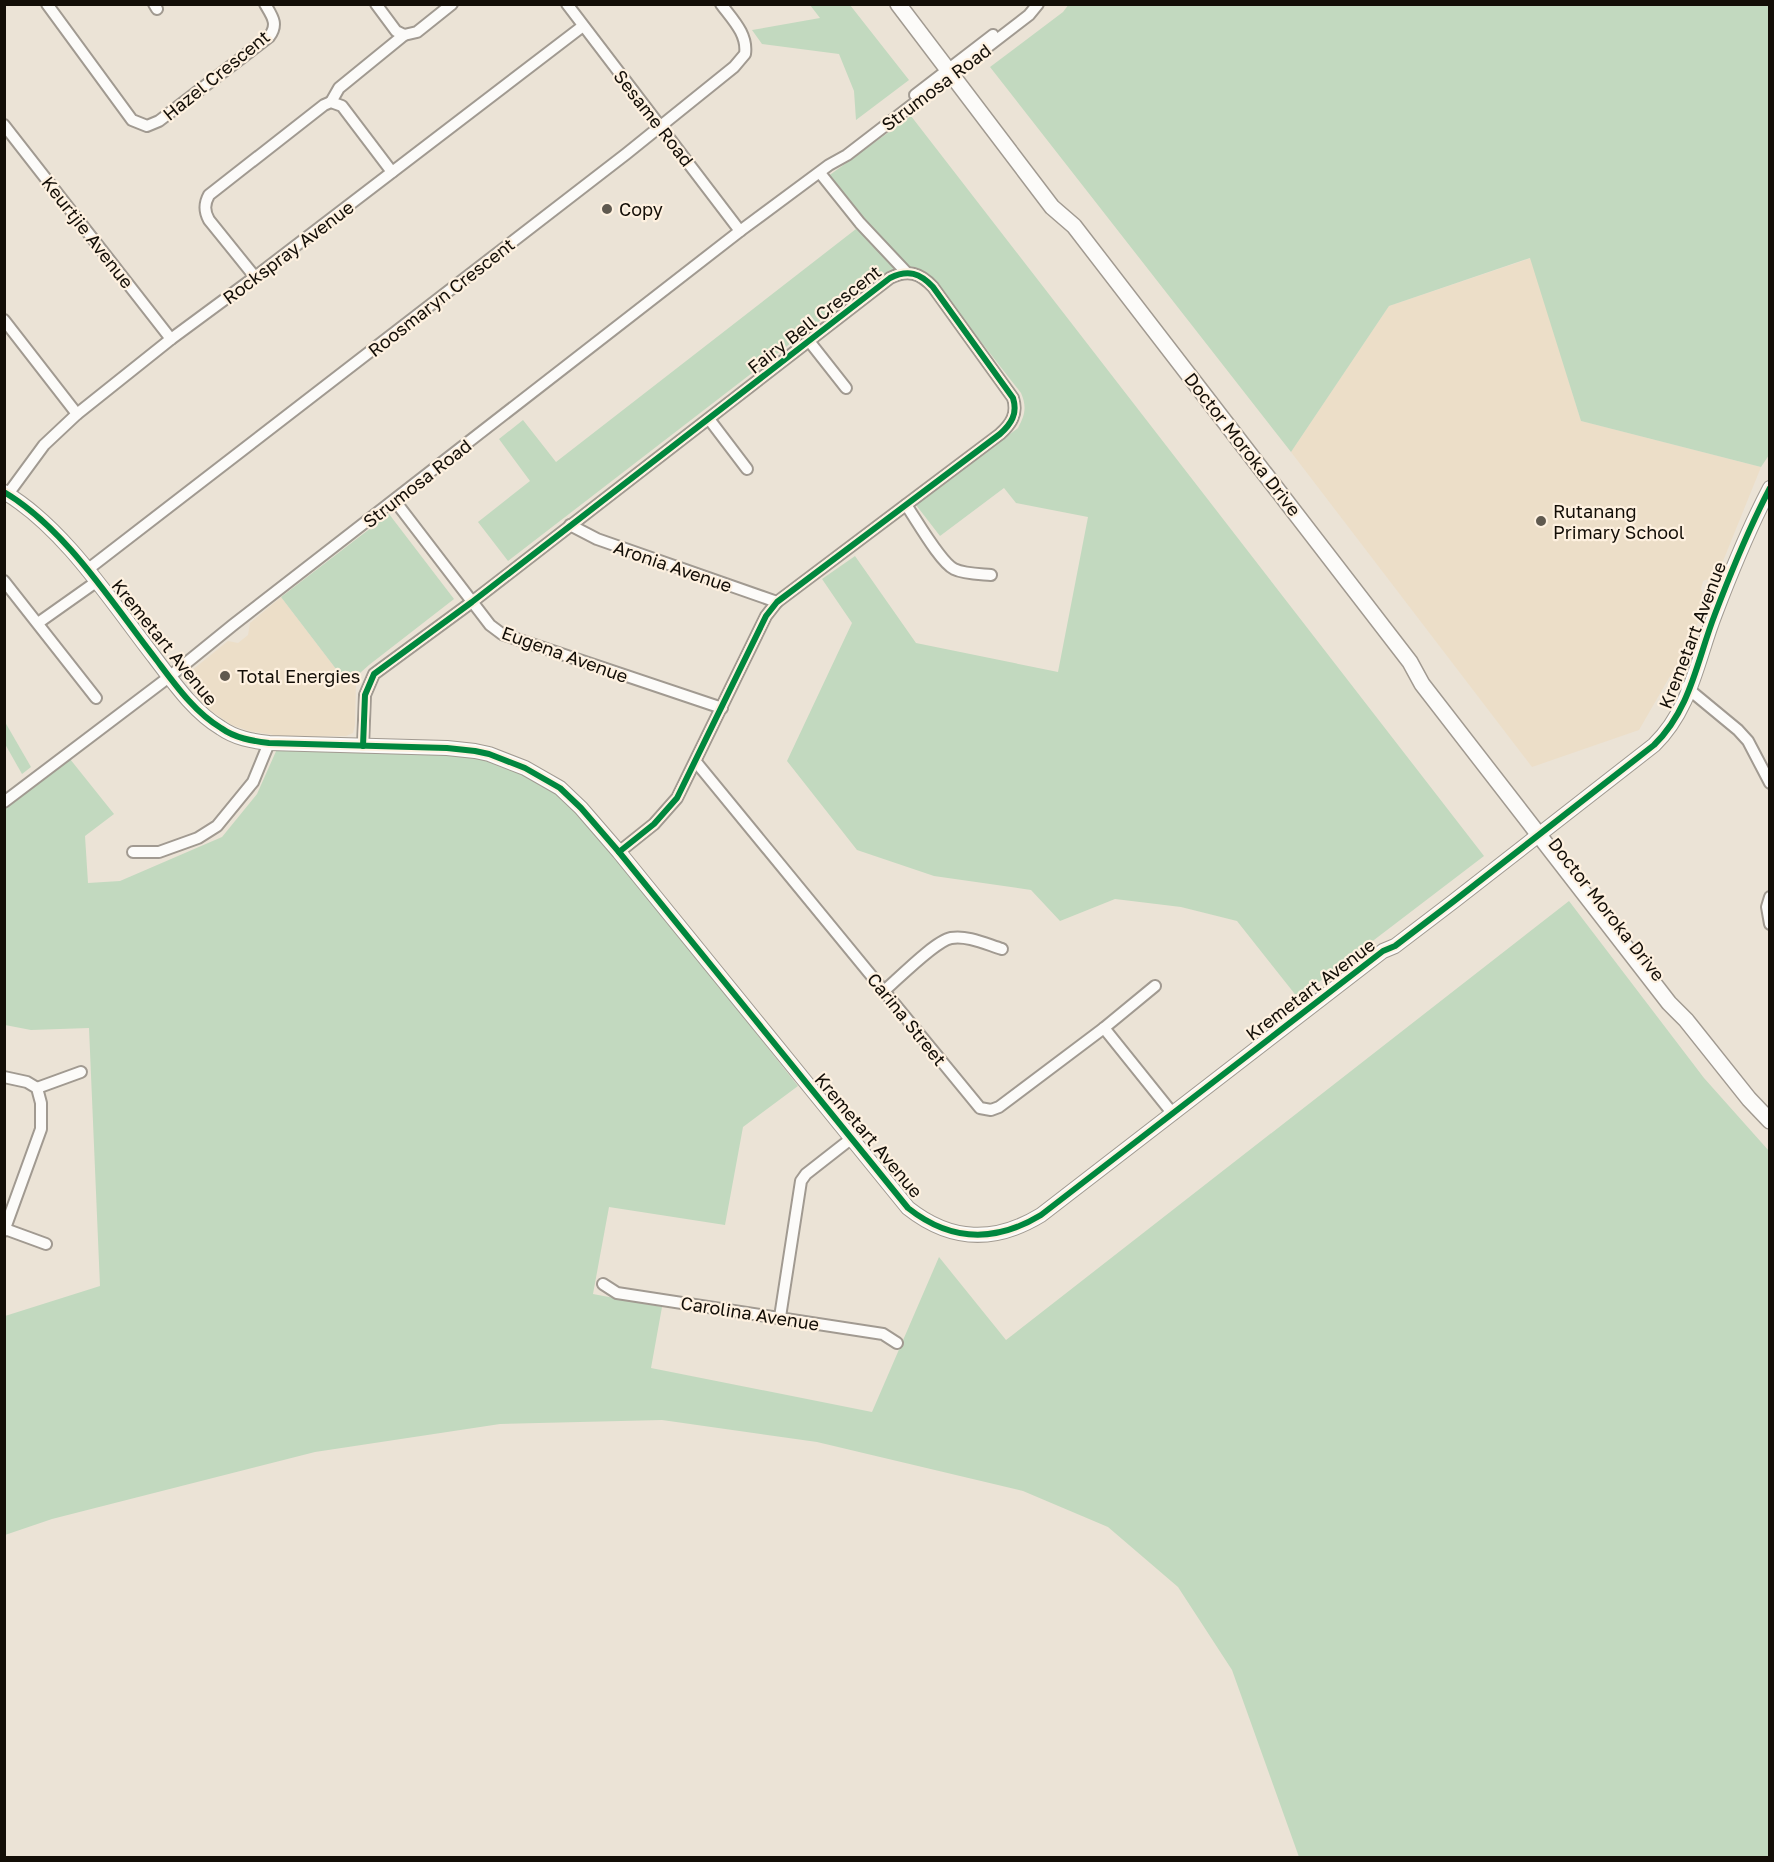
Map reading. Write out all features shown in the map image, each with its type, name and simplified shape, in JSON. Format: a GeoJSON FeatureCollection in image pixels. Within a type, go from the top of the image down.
{"type":"FeatureCollection","features":[{"type":"Feature","properties":{"kind":"main road","name":"Doctor Moroka Drive"},"geometry":{"type":"LineString","coordinates":[[898,4],[954,69],[1065,208],[1074,226],[1410,662],[1424,672],[1669,1003],[1686,1020],[1749,1099],[1770,1121]]}},
{"type":"Feature","properties":{"kind":"main road","name":"Doctor Moroka Drive"},"geometry":{"type":"LineString","coordinates":[[909,4],[954,69]]}},
{"type":"Feature","properties":{"kind":"street","name":"Hazel Crescent"},"geometry":{"type":"LineString","coordinates":[[48,4],[132,120],[147,126],[159,121],[269,37],[274,21],[265,4]]}},
{"type":"Feature","properties":{"kind":"street"},"geometry":{"type":"LineString","coordinates":[[375,4],[396,31],[404,35]]}},
{"type":"Feature","properties":{"kind":"street"},"geometry":{"type":"LineString","coordinates":[[255,277],[209,220],[205,209],[209,195],[324,105],[331,102],[339,88],[404,35],[417,32],[452,4]]}},
{"type":"Feature","properties":{"kind":"street","name":"Sesame Road"},"geometry":{"type":"LineString","coordinates":[[567,4],[740,231]]}},
{"type":"Feature","properties":{"kind":"street","name":"Roosmaryn Crescent"},"geometry":{"type":"LineString","coordinates":[[87,570],[617,161],[734,67],[745,54],[746,48],[743,36],[721,4]]}},
{"type":"Feature","properties":{"kind":"street","name":"Strumosa Road"},"geometry":{"type":"LineString","coordinates":[[4,802],[169,677],[740,231],[829,165],[847,155],[1025,10],[1037,4]]}},
{"type":"Feature","properties":{"kind":"street","name":"Rockspray Avenue"},"geometry":{"type":"LineString","coordinates":[[6,493],[44,445],[77,414],[171,339],[583,26]]}},
{"type":"Feature","properties":{"kind":"street"},"geometry":{"type":"LineString","coordinates":[[331,102],[345,110],[392,172]]}},
{"type":"Feature","properties":{"kind":"street","name":"Keurtjie Avenue"},"geometry":{"type":"LineString","coordinates":[[4,125],[171,339]]}},
{"type":"Feature","properties":{"kind":"street"},"geometry":{"type":"LineString","coordinates":[[820,173],[861,223],[907,273]]}},
{"type":"Feature","properties":{"kind":"street","name":"Fairy Bell Crescent"},"geometry":{"type":"LineString","coordinates":[[363,746],[364,704],[374,674],[472,602],[890,278],[907,273],[920,275],[933,287],[1013,398],[1015,406],[1011,423],[1005,430],[777,602],[766,616],[677,798],[668,811],[619,852]]}},
{"type":"Feature","properties":{"kind":"street"},"geometry":{"type":"LineString","coordinates":[[4,320],[77,414]]}},
{"type":"Feature","properties":{"kind":"street"},"geometry":{"type":"LineString","coordinates":[[809,341],[846,388]]}},
{"type":"Feature","properties":{"kind":"street"},"geometry":{"type":"LineString","coordinates":[[709,419],[747,469]]}},
{"type":"Feature","properties":{"kind":"street","name":"Kremetart Avenue"},"geometry":{"type":"LineString","coordinates":[[6,493],[45,523],[87,570],[169,677],[205,717],[223,730],[250,740],[269,743],[475,751],[525,768],[560,788],[581,808],[619,852],[909,1208],[920,1217],[945,1230],[957,1233],[992,1234],[1019,1227],[1041,1215],[1383,951],[1399,943],[1657,731],[1690,684],[1714,615],[1770,488]]}},
{"type":"Feature","properties":{"kind":"street","name":"Eugena Avenue"},"geometry":{"type":"LineString","coordinates":[[395,501],[490,625],[502,634],[722,708]]}},
{"type":"Feature","properties":{"kind":"street"},"geometry":{"type":"LineString","coordinates":[[906,505],[940,555],[951,566],[959,570],[991,575]]}},
{"type":"Feature","properties":{"kind":"street","name":"Aronia Avenue"},"geometry":{"type":"LineString","coordinates":[[570,525],[597,539],[777,602]]}},
{"type":"Feature","properties":{"kind":"street"},"geometry":{"type":"LineString","coordinates":[[38,623],[96,582]]}},
{"type":"Feature","properties":{"kind":"street"},"geometry":{"type":"LineString","coordinates":[[5,584],[96,698]]}},
{"type":"Feature","properties":{"kind":"street"},"geometry":{"type":"LineString","coordinates":[[1690,684],[1748,741],[1770,783]]}},
{"type":"Feature","properties":{"kind":"street"},"geometry":{"type":"LineString","coordinates":[[133,852],[159,852],[198,838],[218,826],[253,782],[269,743]]}},
{"type":"Feature","properties":{"kind":"street","name":"Carina Street"},"geometry":{"type":"LineString","coordinates":[[696,762],[978,1106],[986,1110],[999,1107],[1104,1028],[1155,986]]}},
{"type":"Feature","properties":{"kind":"street"},"geometry":{"type":"LineString","coordinates":[[1770,897],[1767,907],[1770,924]]}},
{"type":"Feature","properties":{"kind":"street"},"geometry":{"type":"LineString","coordinates":[[884,991],[935,946],[949,938],[965,939],[1002,949]]}},
{"type":"Feature","properties":{"kind":"street"},"geometry":{"type":"LineString","coordinates":[[1104,1028],[1173,1114]]}},
{"type":"Feature","properties":{"kind":"street"},"geometry":{"type":"LineString","coordinates":[[37,1088],[81,1072]]}},
{"type":"Feature","properties":{"kind":"street"},"geometry":{"type":"LineString","coordinates":[[4,1077],[33,1084],[37,1088],[41,1103],[41,1129],[5,1230],[46,1244]]}},
{"type":"Feature","properties":{"kind":"street"},"geometry":{"type":"LineString","coordinates":[[780,1317],[801,1181],[806,1174],[852,1138]]}},
{"type":"Feature","properties":{"kind":"street","name":"Carolina Avenue"},"geometry":{"type":"LineString","coordinates":[[603,1284],[616,1293],[883,1334],[897,1343]]}},
{"type":"Feature","properties":{"kind":"shaded area","name":"Rutanang Primary School"},"geometry":{"type":"Polygon","coordinates":[[[1531,258],[1581,421],[1761,467],[1717,576],[1703,581],[1701,589],[1706,601],[1692,638],[1639,730],[1532,767],[1291,452],[1389,306],[1531,258]]]}},
{"type":"Feature","properties":{"kind":"shaded area"},"geometry":{"type":"Polygon","coordinates":[[[281,597],[346,682],[356,683],[353,733],[346,736],[286,737],[249,731],[232,725],[205,707],[188,682],[191,671],[228,641],[238,643],[248,635],[250,623],[281,597]]]}},
{"type":"Feature","properties":{"kind":"green space"},"geometry":{"type":"Polygon","coordinates":[[[1069,4],[1769,5],[1769,455],[1761,467],[1581,421],[1530,258],[1389,306],[1291,452],[990,67],[1063,12],[1069,4]]]}},
{"type":"Feature","properties":{"kind":"green space"},"geometry":{"type":"Polygon","coordinates":[[[810,5],[850,5],[909,80],[856,120],[854,91],[839,54],[762,44],[752,30],[820,18],[810,5]]]}},
{"type":"Feature","properties":{"kind":"green space"},"geometry":{"type":"Polygon","coordinates":[[[911,116],[1484,856],[1298,998],[1237,921],[1181,907],[1115,899],[1060,921],[1031,890],[934,876],[857,850],[787,761],[852,623],[822,579],[855,556],[916,643],[1058,672],[1088,517],[1016,503],[1004,488],[940,536],[916,505],[1018,428],[1024,411],[1021,393],[929,275],[903,269],[878,276],[508,561],[478,522],[530,481],[499,439],[523,420],[556,462],[856,229],[820,182],[911,116]]]}},
{"type":"Feature","properties":{"kind":"green space"},"geometry":{"type":"Polygon","coordinates":[[[389,514],[454,599],[369,665],[360,673],[356,683],[346,682],[281,597],[389,514]]]}},
{"type":"Feature","properties":{"kind":"green space"},"geometry":{"type":"Polygon","coordinates":[[[5,722],[31,767],[22,774],[5,744],[5,722]]]}},
{"type":"Feature","properties":{"kind":"green space"},"geometry":{"type":"Polygon","coordinates":[[[277,749],[473,755],[523,774],[557,794],[616,856],[798,1086],[743,1127],[725,1225],[609,1207],[593,1294],[662,1307],[651,1368],[872,1412],[939,1257],[1006,1340],[1569,901],[1704,1078],[1769,1151],[1769,1857],[1299,1857],[1232,1670],[1178,1587],[1108,1527],[1023,1491],[817,1442],[662,1420],[500,1424],[315,1452],[52,1519],[5,1535],[5,1316],[100,1286],[89,1028],[31,1030],[5,1025],[5,809],[70,759],[114,814],[85,836],[88,883],[120,881],[222,837],[257,794],[277,749]]]}},
{"type":"Feature","properties":{"kind":"cycle path"},"geometry":{"type":"LineString","coordinates":[[363,746],[365,695],[374,674],[472,602],[890,278],[908,273],[923,278],[933,287],[1013,398],[1015,409],[1013,418],[1000,434],[777,602],[766,616],[677,798],[654,824],[619,852]]}},
{"type":"Feature","properties":{"kind":"cycle path"},"geometry":{"type":"LineString","coordinates":[[4,492],[26,507],[67,546],[185,696],[202,714],[226,731],[244,738],[269,743],[447,748],[475,751],[525,768],[560,788],[581,808],[619,852],[908,1208],[940,1227],[957,1233],[973,1235],[1007,1230],[1041,1215],[1383,951],[1395,946],[1454,901],[1654,745],[1667,731],[1685,700],[1727,582],[1770,488]]}},
{"type":"Feature","properties":{"kind":"place","name":"Copy"},"geometry":{"type":"Point","coordinates":[607,209]}},
{"type":"Feature","properties":{"kind":"place","name":"Rutanang Primary School"},"geometry":{"type":"Point","coordinates":[1541,521]}},
{"type":"Feature","properties":{"kind":"place","name":"Total Energies"},"geometry":{"type":"Point","coordinates":[225,676]}}]}
